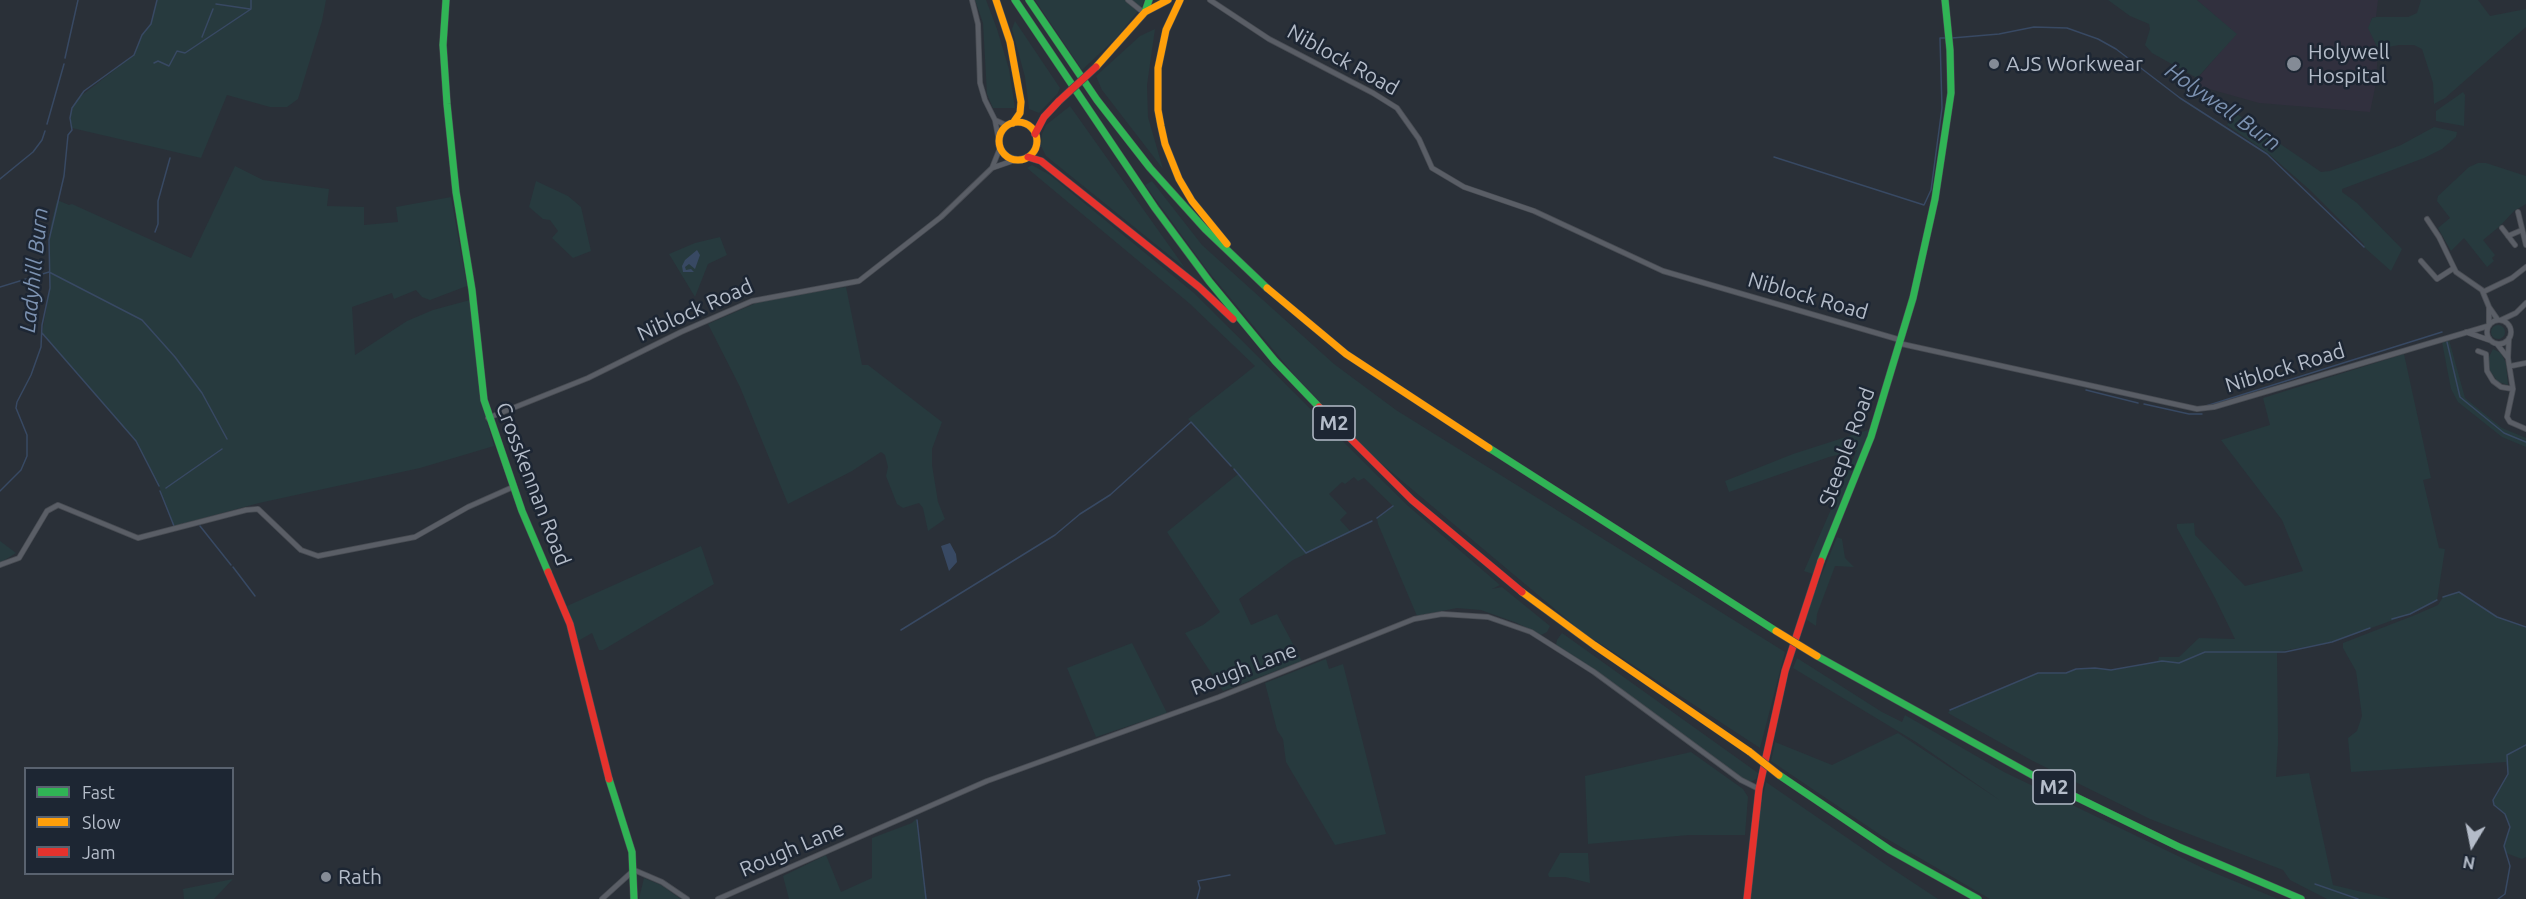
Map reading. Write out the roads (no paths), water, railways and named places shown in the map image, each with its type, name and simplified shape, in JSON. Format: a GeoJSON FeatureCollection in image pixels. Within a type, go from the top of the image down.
{"type":"FeatureCollection","features":[{"type":"Feature","properties":{"kind":"main road","name":"Crosskennan Road"},"geometry":{"type":"LineString","coordinates":[[446,0],[445,74],[456,192],[472,290],[480,375],[488,418],[513,487],[570,624],[589,693],[604,762],[632,852],[634,899]]}},
{"type":"Feature","properties":{"kind":"main road"},"geometry":{"type":"LineString","coordinates":[[996,0],[1010,42],[1018,81],[1020,110],[1000,135],[999,145],[1006,156],[1015,160],[1028,157],[1041,161],[1199,287],[1275,361]]}},
{"type":"Feature","properties":{"kind":"main road","name":"M2"},"geometry":{"type":"LineString","coordinates":[[1014,0],[1155,208],[1235,314],[1275,361],[1378,468],[1498,573],[1594,645],[1890,850],[1977,899]]}},
{"type":"Feature","properties":{"kind":"main road","name":"M2"},"geometry":{"type":"LineString","coordinates":[[1029,0],[1097,100],[1144,162],[1205,230],[1277,298],[1346,354],[1392,387],[1776,631],[1960,737],[2083,802],[2197,855],[2301,899]]}},
{"type":"Feature","properties":{"kind":"main road"},"geometry":{"type":"LineString","coordinates":[[1145,13],[1149,0]]}},
{"type":"Feature","properties":{"kind":"main road"},"geometry":{"type":"LineString","coordinates":[[1028,157],[1036,147],[1035,134],[1044,117],[1096,67],[1145,13],[1167,0],[1178,0],[1166,30],[1158,68],[1158,110],[1165,144],[1179,178],[1192,201],[1229,247],[1277,298]]}},
{"type":"Feature","properties":{"kind":"main road","name":"Steeple Road"},"geometry":{"type":"LineString","coordinates":[[1747,899],[1759,789],[1788,658],[1813,582],[1871,437],[1921,263],[1946,139],[1951,93],[1945,0]]}},
{"type":"Feature","properties":{"kind":"main road"},"geometry":{"type":"LineString","coordinates":[[1010,124],[1024,124],[1044,117]]}},
{"type":"Feature","properties":{"kind":"main road"},"geometry":{"type":"LineString","coordinates":[[1024,124],[1035,134]]}},
{"type":"Feature","properties":{"kind":"street"},"geometry":{"type":"LineString","coordinates":[[972,0],[978,31],[980,83],[995,120],[999,145]]}},
{"type":"Feature","properties":{"kind":"street"},"geometry":{"type":"LineString","coordinates":[[1128,0],[1145,13]]}},
{"type":"Feature","properties":{"kind":"street","name":"Niblock Road"},"geometry":{"type":"LineString","coordinates":[[1210,0],[1269,39],[1373,93],[1397,108],[1419,139],[1432,168],[1464,187],[1534,211],[1664,271],[1900,341],[1902,344],[2197,410],[2214,407],[2488,326]]}},
{"type":"Feature","properties":{"kind":"street"},"geometry":{"type":"LineString","coordinates":[[995,120],[1010,124]]}},
{"type":"Feature","properties":{"kind":"street","name":"Niblock Road"},"geometry":{"type":"LineString","coordinates":[[992,168],[999,145]]}},
{"type":"Feature","properties":{"kind":"street","name":"Niblock Road"},"geometry":{"type":"LineString","coordinates":[[488,418],[588,378],[681,332],[752,301],[859,281],[923,233],[992,168],[1015,160]]}},
{"type":"Feature","properties":{"kind":"street"},"geometry":{"type":"LineString","coordinates":[[2518,212],[2526,245]]}},
{"type":"Feature","properties":{"kind":"street"},"geometry":{"type":"LineString","coordinates":[[2427,219],[2428,226],[2443,244],[2454,268],[2461,277],[2483,292],[2489,308],[2500,320],[2508,324],[2511,331]]}},
{"type":"Feature","properties":{"kind":"street"},"geometry":{"type":"LineString","coordinates":[[2502,228],[2515,245]]}},
{"type":"Feature","properties":{"kind":"street"},"geometry":{"type":"LineString","coordinates":[[2508,236],[2522,230]]}},
{"type":"Feature","properties":{"kind":"street"},"geometry":{"type":"LineString","coordinates":[[2421,261],[2435,281],[2454,268]]}},
{"type":"Feature","properties":{"kind":"street"},"geometry":{"type":"LineString","coordinates":[[2483,292],[2510,279],[2526,267]]}},
{"type":"Feature","properties":{"kind":"street"},"geometry":{"type":"LineString","coordinates":[[2488,326],[2516,313],[2526,303]]}},
{"type":"Feature","properties":{"kind":"street"},"geometry":{"type":"LineString","coordinates":[[2489,308],[2487,333],[2489,340]]}},
{"type":"Feature","properties":{"kind":"street"},"geometry":{"type":"LineString","coordinates":[[2508,358],[2509,338],[2516,313]]}},
{"type":"Feature","properties":{"kind":"street"},"geometry":{"type":"LineString","coordinates":[[2464,332],[2475,333],[2496,344],[2508,358],[2513,389],[2507,417],[2510,422],[2526,429]]}},
{"type":"Feature","properties":{"kind":"street"},"geometry":{"type":"LineString","coordinates":[[2496,344],[2504,343],[2509,338]]}},
{"type":"Feature","properties":{"kind":"street"},"geometry":{"type":"LineString","coordinates":[[2478,351],[2486,354],[2487,371],[2493,381],[2501,387],[2513,389]]}},
{"type":"Feature","properties":{"kind":"street"},"geometry":{"type":"LineString","coordinates":[[2511,366],[2526,363]]}},
{"type":"Feature","properties":{"kind":"street"},"geometry":{"type":"LineString","coordinates":[[0,565],[19,558],[47,511],[56,506],[69,507],[138,538],[246,510],[258,509],[301,550],[318,556],[415,537],[468,507],[513,487]]}},
{"type":"Feature","properties":{"kind":"street","name":"Rough Lane"},"geometry":{"type":"LineString","coordinates":[[718,899],[987,782],[1219,697],[1414,619],[1442,614],[1466,613],[1488,617],[1531,632],[1594,672],[1741,780],[1759,789]]}},
{"type":"Feature","properties":{"kind":"street"},"geometry":{"type":"LineString","coordinates":[[602,899],[634,870],[662,882],[687,899]]}},
{"type":"Feature","properties":{"kind":"water"},"geometry":{"type":"Polygon","coordinates":[[[697,250],[700,255],[695,269],[689,264],[685,267],[686,270],[691,269],[694,272],[683,272],[682,266],[685,260],[697,250]]]}},
{"type":"Feature","properties":{"kind":"water"},"geometry":{"type":"Polygon","coordinates":[[[950,543],[956,554],[957,562],[949,571],[941,546],[950,543]]]}},
{"type":"Feature","properties":{"kind":"waterway"},"geometry":{"type":"LineString","coordinates":[[65,58],[78,0]]}},
{"type":"Feature","properties":{"kind":"waterway","name":"Ladyhill Burn"},"geometry":{"type":"LineString","coordinates":[[0,491],[21,470],[27,456],[27,435],[16,408],[41,347],[42,325],[50,288],[49,240],[64,176],[68,135],[72,130],[70,118],[72,108],[84,91],[134,55],[142,35],[151,24],[157,0]]}},
{"type":"Feature","properties":{"kind":"waterway"},"geometry":{"type":"LineString","coordinates":[[251,0],[251,8]]}},
{"type":"Feature","properties":{"kind":"waterway"},"geometry":{"type":"LineString","coordinates":[[216,4],[250,9]]}},
{"type":"Feature","properties":{"kind":"waterway"},"geometry":{"type":"LineString","coordinates":[[202,37],[213,9]]}},
{"type":"Feature","properties":{"kind":"waterway"},"geometry":{"type":"LineString","coordinates":[[154,63],[158,61],[169,66],[177,51],[185,53],[251,9]]}},
{"type":"Feature","properties":{"kind":"waterway","name":"Holywell Burn"},"geometry":{"type":"LineString","coordinates":[[1952,38],[1999,34],[2034,27],[2067,28],[2098,39],[2116,49],[2180,98],[2267,154],[2364,247]]}},
{"type":"Feature","properties":{"kind":"waterway","name":"Holywell Burn"},"geometry":{"type":"LineString","coordinates":[[1774,157],[1924,205],[1931,190],[1942,108],[1940,38],[1947,38]]}},
{"type":"Feature","properties":{"kind":"waterway"},"geometry":{"type":"LineString","coordinates":[[47,124],[64,64]]}},
{"type":"Feature","properties":{"kind":"waterway"},"geometry":{"type":"LineString","coordinates":[[0,179],[33,152],[42,140],[45,131]]}},
{"type":"Feature","properties":{"kind":"waterway"},"geometry":{"type":"LineString","coordinates":[[155,232],[158,224],[158,201],[170,158]]}},
{"type":"Feature","properties":{"kind":"waterway"},"geometry":{"type":"LineString","coordinates":[[0,287],[49,272],[142,320],[175,357],[202,393],[227,439]]}},
{"type":"Feature","properties":{"kind":"waterway"},"geometry":{"type":"LineString","coordinates":[[2206,406],[2442,332]]}},
{"type":"Feature","properties":{"kind":"waterway"},"geometry":{"type":"LineString","coordinates":[[42,333],[136,441],[159,486]]}},
{"type":"Feature","properties":{"kind":"waterway","name":"Holywell Burn"},"geometry":{"type":"LineString","coordinates":[[2447,342],[2460,397],[2504,433],[2526,442]]}},
{"type":"Feature","properties":{"kind":"waterway"},"geometry":{"type":"LineString","coordinates":[[2086,390],[2138,403]]}},
{"type":"Feature","properties":{"kind":"waterway"},"geometry":{"type":"LineString","coordinates":[[2144,404],[2189,414],[2202,414]]}},
{"type":"Feature","properties":{"kind":"waterway"},"geometry":{"type":"LineString","coordinates":[[901,630],[1055,535],[1080,514],[1110,495],[1191,422],[1231,466]]}},
{"type":"Feature","properties":{"kind":"waterway"},"geometry":{"type":"LineString","coordinates":[[166,488],[222,449]]}},
{"type":"Feature","properties":{"kind":"waterway"},"geometry":{"type":"LineString","coordinates":[[1234,469],[1306,553],[1372,521]]}},
{"type":"Feature","properties":{"kind":"waterway"},"geometry":{"type":"LineString","coordinates":[[160,491],[174,526]]}},
{"type":"Feature","properties":{"kind":"waterway"},"geometry":{"type":"LineString","coordinates":[[1377,518],[1393,506]]}},
{"type":"Feature","properties":{"kind":"waterway"},"geometry":{"type":"LineString","coordinates":[[200,526],[231,565]]}},
{"type":"Feature","properties":{"kind":"waterway"},"geometry":{"type":"LineString","coordinates":[[233,567],[255,596]]}},
{"type":"Feature","properties":{"kind":"waterway"},"geometry":{"type":"LineString","coordinates":[[2443,597],[2459,592],[2497,617],[2526,627]]}},
{"type":"Feature","properties":{"kind":"waterway"},"geometry":{"type":"LineString","coordinates":[[2392,619],[2410,614],[2437,600]]}},
{"type":"Feature","properties":{"kind":"waterway"},"geometry":{"type":"LineString","coordinates":[[1950,710],[2038,673],[2066,673],[2076,669],[2095,668],[2111,670],[2162,661],[2179,663],[2205,652],[2285,652],[2332,642],[2370,628]]}},
{"type":"Feature","properties":{"kind":"waterway"},"geometry":{"type":"LineString","coordinates":[[2498,899],[2505,894],[2510,866],[2504,846],[2510,827],[2505,814],[2494,805],[2493,800],[2508,774],[2507,755],[2526,745]]}},
{"type":"Feature","properties":{"kind":"waterway"},"geometry":{"type":"LineString","coordinates":[[917,820],[926,899]]}},
{"type":"Feature","properties":{"kind":"waterway"},"geometry":{"type":"LineString","coordinates":[[1197,899],[1200,888],[1198,881],[1230,875]]}},
{"type":"Feature","properties":{"kind":"waterway"},"geometry":{"type":"LineString","coordinates":[[2315,884],[2358,899]]}},
{"type":"Feature","properties":{"kind":"place","name":"AJS Workwear"},"geometry":{"type":"Point","coordinates":[1994,64]}},
{"type":"Feature","properties":{"kind":"place","name":"Holywell Hospital"},"geometry":{"type":"Point","coordinates":[2294,64]}},
{"type":"Feature","properties":{"kind":"place","name":"Rath"},"geometry":{"type":"Point","coordinates":[326,877]}}]}
